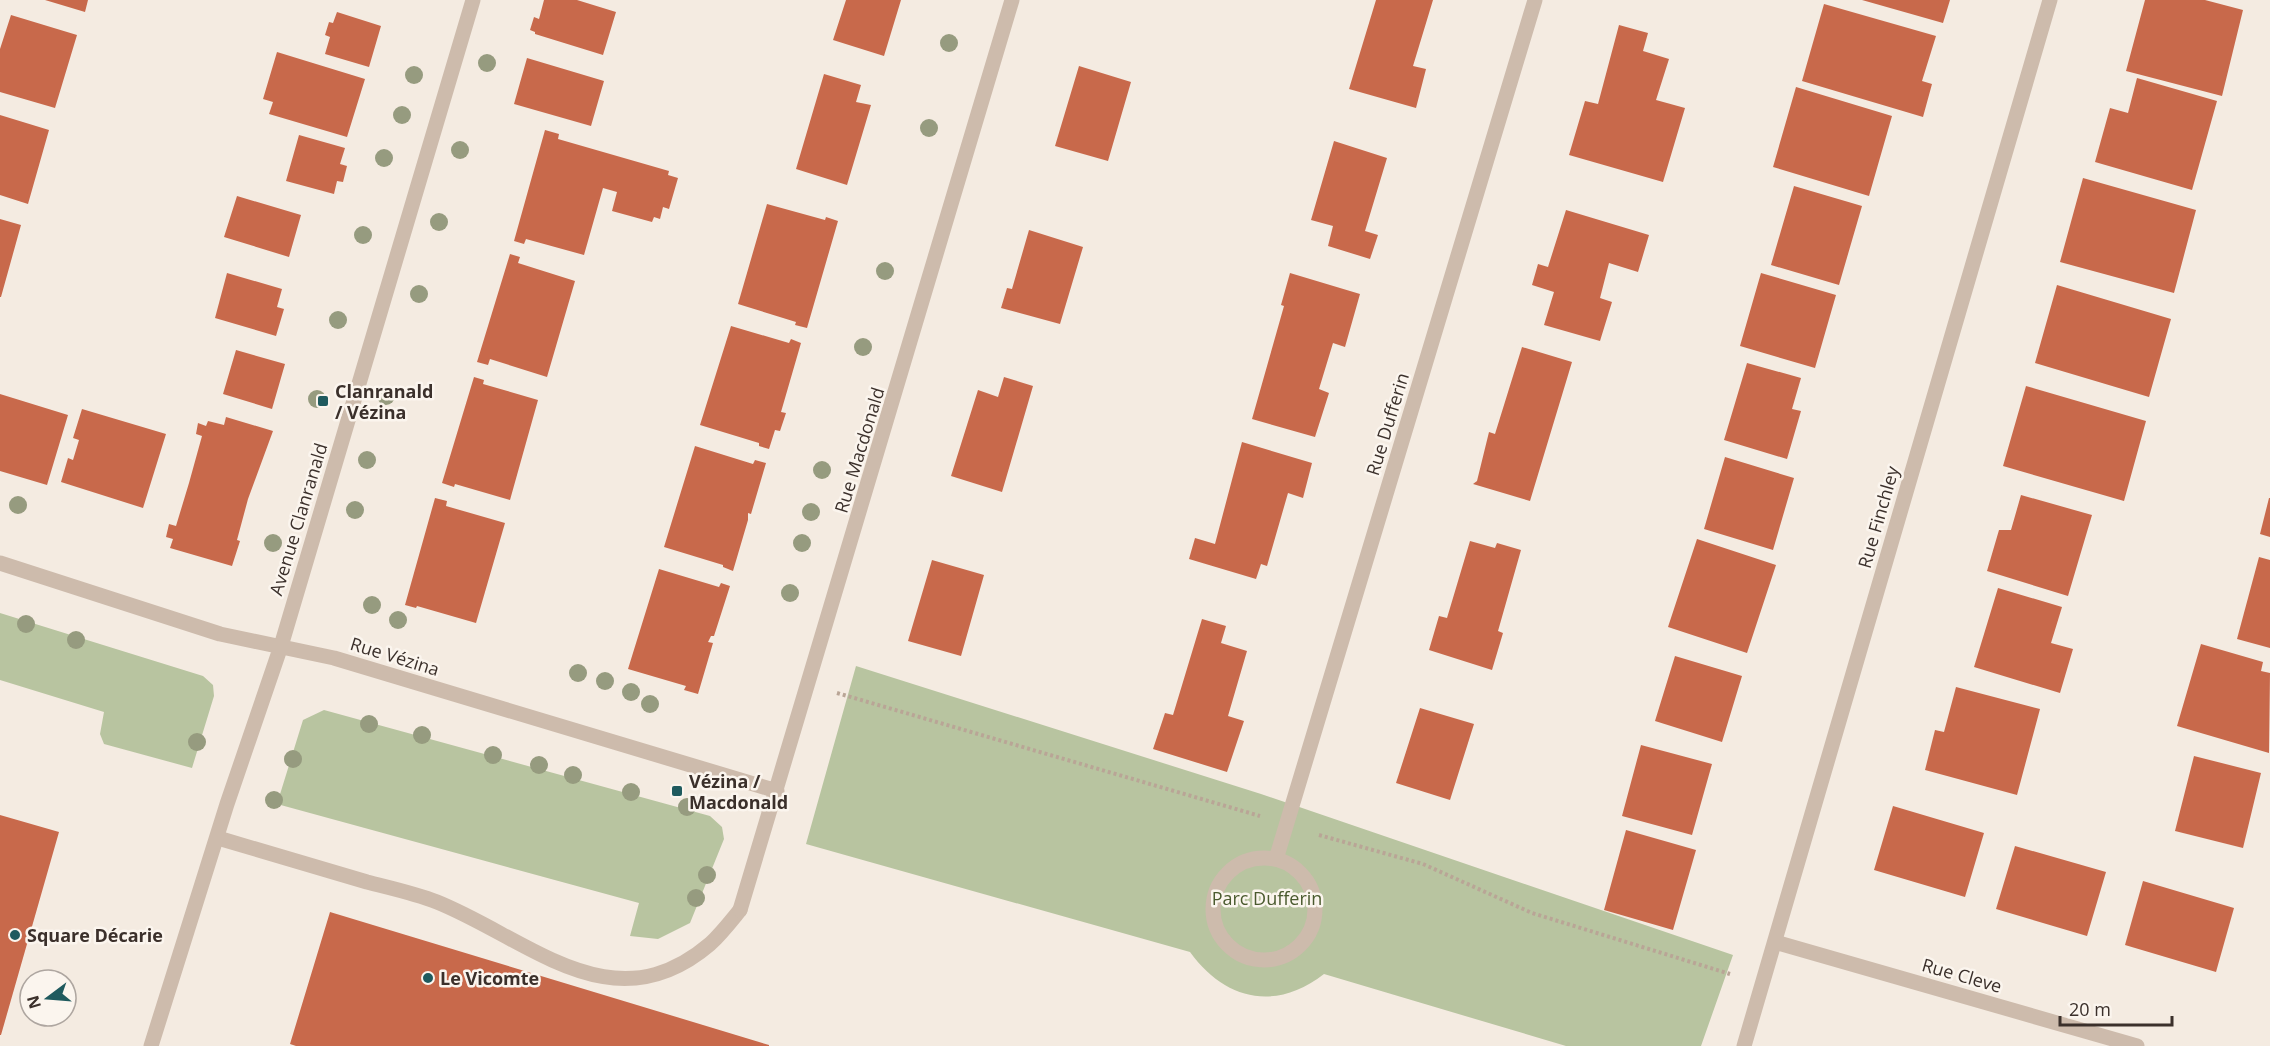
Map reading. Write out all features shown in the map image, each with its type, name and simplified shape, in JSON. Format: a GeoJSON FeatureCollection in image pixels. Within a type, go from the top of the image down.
{"type":"FeatureCollection","features":[{"type":"Feature","properties":{"kind":"street","name":"Avenue Clanranald"},"geometry":{"type":"LineString","coordinates":[[151,1046],[227,804],[281,646],[473,0]]}},
{"type":"Feature","properties":{"kind":"street","name":"Rue Macdonald"},"geometry":{"type":"LineString","coordinates":[[218,838],[436,902],[564,967],[600,976],[626,979],[657,976],[689,960],[712,943],[740,910],[1012,0]]}},
{"type":"Feature","properties":{"kind":"street","name":"Rue Dufferin"},"geometry":{"type":"LineString","coordinates":[[1276,859],[1535,0]]}},
{"type":"Feature","properties":{"kind":"street","name":"Rue Finchley"},"geometry":{"type":"LineString","coordinates":[[1744,1046],[2050,0]]}},
{"type":"Feature","properties":{"kind":"street","name":"Rue Vézina"},"geometry":{"type":"LineString","coordinates":[[0,563],[220,634],[334,658],[777,791]]}},
{"type":"Feature","properties":{"kind":"street"},"geometry":{"type":"LineString","coordinates":[[1255,858],[1276,859],[1300,873],[1309,886],[1314,902],[1314,918],[1309,932],[1299,945],[1278,957],[1255,959],[1231,948],[1216,927],[1213,909],[1215,891],[1225,876],[1238,865],[1255,858]]}},
{"type":"Feature","properties":{"kind":"street","name":"Rue Cleve"},"geometry":{"type":"LineString","coordinates":[[1775,942],[2137,1046]]}},
{"type":"Feature","properties":{"kind":"path"},"geometry":{"type":"LineString","coordinates":[[837,693],[1260,816]]}},
{"type":"Feature","properties":{"kind":"path"},"geometry":{"type":"LineString","coordinates":[[1319,835],[1423,864],[1532,913],[1730,974]]}},
{"type":"Feature","properties":{"kind":"green space"},"geometry":{"type":"Polygon","coordinates":[[[0,613],[203,676],[213,685],[214,696],[192,768],[104,744],[100,734],[104,712],[0,680],[0,613]]]}},
{"type":"Feature","properties":{"kind":"green space","name":"Parc Dufferin"},"geometry":{"type":"Polygon","coordinates":[[[856,666],[1261,794],[1733,955],[1701,1046],[1566,1046],[1324,974],[1306,986],[1287,993],[1269,996],[1252,995],[1235,990],[1219,981],[1190,952],[806,844],[856,666]]]}},
{"type":"Feature","properties":{"kind":"green space"},"geometry":{"type":"Polygon","coordinates":[[[324,710],[710,816],[722,827],[724,839],[690,923],[658,939],[630,936],[639,903],[277,804],[303,720],[324,710]]]}},
{"type":"Feature","properties":{"kind":"building"},"geometry":{"type":"Polygon","coordinates":[[[45,0],[88,0],[85,12],[45,0]]]}},
{"type":"Feature","properties":{"kind":"building"},"geometry":{"type":"Polygon","coordinates":[[[544,0],[577,0],[616,12],[603,55],[535,34],[530,30],[534,17],[539,19],[544,0]]]}},
{"type":"Feature","properties":{"kind":"building"},"geometry":{"type":"Polygon","coordinates":[[[846,0],[901,0],[884,56],[833,40],[846,0]]]}},
{"type":"Feature","properties":{"kind":"building"},"geometry":{"type":"Polygon","coordinates":[[[1376,0],[1433,0],[1413,66],[1426,69],[1416,108],[1349,89],[1376,0]]]}},
{"type":"Feature","properties":{"kind":"building"},"geometry":{"type":"Polygon","coordinates":[[[1862,0],[1950,0],[1943,23],[1862,0]]]}},
{"type":"Feature","properties":{"kind":"building"},"geometry":{"type":"Polygon","coordinates":[[[2145,0],[2205,0],[2243,10],[2222,96],[2126,71],[2145,0]]]}},
{"type":"Feature","properties":{"kind":"building"},"geometry":{"type":"Polygon","coordinates":[[[1824,4],[1936,36],[1922,81],[1932,84],[1923,117],[1802,81],[1824,4]]]}},
{"type":"Feature","properties":{"kind":"building"},"geometry":{"type":"Polygon","coordinates":[[[337,12],[381,26],[369,67],[325,54],[330,37],[325,35],[329,22],[333,23],[337,12]]]}},
{"type":"Feature","properties":{"kind":"building"},"geometry":{"type":"Polygon","coordinates":[[[11,15],[77,35],[55,108],[0,92],[0,49],[11,15]]]}},
{"type":"Feature","properties":{"kind":"building"},"geometry":{"type":"Polygon","coordinates":[[[1619,25],[1648,33],[1643,51],[1669,59],[1656,100],[1685,108],[1663,182],[1569,155],[1585,101],[1598,104],[1619,25]]]}},
{"type":"Feature","properties":{"kind":"building"},"geometry":{"type":"Polygon","coordinates":[[[277,52],[365,79],[347,137],[269,114],[273,102],[263,99],[277,52]]]}},
{"type":"Feature","properties":{"kind":"building"},"geometry":{"type":"Polygon","coordinates":[[[527,58],[604,81],[591,126],[514,104],[527,58]]]}},
{"type":"Feature","properties":{"kind":"building"},"geometry":{"type":"Polygon","coordinates":[[[1079,66],[1131,82],[1108,161],[1055,146],[1079,66]]]}},
{"type":"Feature","properties":{"kind":"building"},"geometry":{"type":"Polygon","coordinates":[[[824,74],[861,85],[856,102],[871,105],[847,185],[796,169],[824,74]]]}},
{"type":"Feature","properties":{"kind":"building"},"geometry":{"type":"Polygon","coordinates":[[[2137,78],[2217,101],[2192,190],[2095,162],[2110,108],[2128,113],[2137,78]]]}},
{"type":"Feature","properties":{"kind":"building"},"geometry":{"type":"Polygon","coordinates":[[[1796,87],[1892,116],[1869,196],[1773,167],[1796,87]]]}},
{"type":"Feature","properties":{"kind":"building"},"geometry":{"type":"Polygon","coordinates":[[[0,115],[49,130],[28,204],[0,195],[0,115]]]}},
{"type":"Feature","properties":{"kind":"building"},"geometry":{"type":"Polygon","coordinates":[[[545,130],[559,134],[558,139],[669,171],[668,175],[678,178],[669,209],[663,207],[660,219],[654,217],[652,222],[612,211],[617,192],[603,188],[584,255],[526,239],[524,244],[514,241],[545,130]]]}},
{"type":"Feature","properties":{"kind":"building"},"geometry":{"type":"Polygon","coordinates":[[[299,135],[345,148],[340,164],[347,166],[343,182],[337,181],[334,194],[286,181],[299,135]]]}},
{"type":"Feature","properties":{"kind":"building"},"geometry":{"type":"Polygon","coordinates":[[[1334,141],[1387,158],[1365,231],[1378,235],[1370,259],[1328,246],[1333,226],[1311,220],[1334,141]]]}},
{"type":"Feature","properties":{"kind":"building"},"geometry":{"type":"Polygon","coordinates":[[[2083,178],[2196,210],[2174,293],[2060,262],[2083,178]]]}},
{"type":"Feature","properties":{"kind":"building"},"geometry":{"type":"Polygon","coordinates":[[[1794,186],[1862,206],[1839,285],[1771,265],[1794,186]]]}},
{"type":"Feature","properties":{"kind":"building"},"geometry":{"type":"Polygon","coordinates":[[[237,196],[301,215],[289,257],[224,237],[237,196]]]}},
{"type":"Feature","properties":{"kind":"building"},"geometry":{"type":"Polygon","coordinates":[[[767,204],[825,220],[826,217],[838,221],[807,328],[795,325],[796,322],[738,304],[767,204]]]}},
{"type":"Feature","properties":{"kind":"building"},"geometry":{"type":"Polygon","coordinates":[[[1566,210],[1649,235],[1638,272],[1609,263],[1600,298],[1612,302],[1600,341],[1544,325],[1554,292],[1532,285],[1538,264],[1548,267],[1566,210]]]}},
{"type":"Feature","properties":{"kind":"building"},"geometry":{"type":"Polygon","coordinates":[[[0,219],[21,225],[1,297],[0,297],[0,219]]]}},
{"type":"Feature","properties":{"kind":"building"},"geometry":{"type":"Polygon","coordinates":[[[1029,230],[1083,247],[1060,324],[1001,308],[1007,288],[1012,289],[1029,230]]]}},
{"type":"Feature","properties":{"kind":"building"},"geometry":{"type":"Polygon","coordinates":[[[510,254],[520,257],[518,263],[575,281],[547,377],[490,359],[488,365],[477,362],[510,254]]]}},
{"type":"Feature","properties":{"kind":"building"},"geometry":{"type":"Polygon","coordinates":[[[227,273],[282,289],[277,307],[284,309],[276,336],[215,318],[227,273]]]}},
{"type":"Feature","properties":{"kind":"building"},"geometry":{"type":"Polygon","coordinates":[[[1290,273],[1360,294],[1345,347],[1333,343],[1319,389],[1329,393],[1315,437],[1252,419],[1284,306],[1281,305],[1290,273]]]}},
{"type":"Feature","properties":{"kind":"building"},"geometry":{"type":"Polygon","coordinates":[[[1761,273],[1836,295],[1815,368],[1740,346],[1761,273]]]}},
{"type":"Feature","properties":{"kind":"building"},"geometry":{"type":"Polygon","coordinates":[[[2057,285],[2171,319],[2149,397],[2035,363],[2057,285]]]}},
{"type":"Feature","properties":{"kind":"building"},"geometry":{"type":"Polygon","coordinates":[[[731,326],[789,343],[791,339],[801,343],[781,412],[786,413],[780,431],[775,430],[769,449],[759,446],[759,443],[700,425],[731,326]]]}},
{"type":"Feature","properties":{"kind":"building"},"geometry":{"type":"Polygon","coordinates":[[[1522,347],[1572,362],[1530,501],[1473,484],[1477,481],[1489,432],[1495,434],[1522,347]]]}},
{"type":"Feature","properties":{"kind":"building"},"geometry":{"type":"Polygon","coordinates":[[[236,350],[285,364],[272,409],[223,394],[236,350]]]}},
{"type":"Feature","properties":{"kind":"building"},"geometry":{"type":"Polygon","coordinates":[[[1747,363],[1801,378],[1792,409],[1801,411],[1787,459],[1724,440],[1747,363]]]}},
{"type":"Feature","properties":{"kind":"building"},"geometry":{"type":"Polygon","coordinates":[[[474,377],[484,380],[483,384],[538,400],[510,500],[455,484],[454,487],[442,483],[474,377]]]}},
{"type":"Feature","properties":{"kind":"building"},"geometry":{"type":"Polygon","coordinates":[[[1004,377],[1033,386],[1002,492],[951,476],[978,390],[998,397],[1004,377]]]}},
{"type":"Feature","properties":{"kind":"building"},"geometry":{"type":"Polygon","coordinates":[[[2026,386],[2146,421],[2124,501],[2003,466],[2026,386]]]}},
{"type":"Feature","properties":{"kind":"building"},"geometry":{"type":"Polygon","coordinates":[[[0,394],[68,415],[47,485],[0,471],[0,394]]]}},
{"type":"Feature","properties":{"kind":"building"},"geometry":{"type":"Polygon","coordinates":[[[82,409],[166,434],[143,508],[61,482],[68,458],[73,460],[79,440],[73,438],[82,409]]]}},
{"type":"Feature","properties":{"kind":"building"},"geometry":{"type":"Polygon","coordinates":[[[226,417],[273,431],[248,499],[237,540],[240,541],[232,566],[170,548],[173,539],[166,537],[169,524],[176,526],[189,483],[202,436],[196,434],[198,423],[206,426],[208,421],[224,425],[226,417]]]}},
{"type":"Feature","properties":{"kind":"building"},"geometry":{"type":"Polygon","coordinates":[[[1242,442],[1312,463],[1303,498],[1288,493],[1267,566],[1261,564],[1256,579],[1189,559],[1195,538],[1215,544],[1242,442]]]}},
{"type":"Feature","properties":{"kind":"building"},"geometry":{"type":"Polygon","coordinates":[[[695,446],[753,464],[755,460],[766,463],[751,514],[748,513],[733,571],[723,565],[664,547],[695,446]]]}},
{"type":"Feature","properties":{"kind":"building"},"geometry":{"type":"Polygon","coordinates":[[[1725,457],[1794,478],[1773,550],[1704,529],[1725,457]]]}},
{"type":"Feature","properties":{"kind":"building"},"geometry":{"type":"Polygon","coordinates":[[[2021,495],[2092,515],[2068,596],[1987,571],[1999,530],[2011,530],[2021,495]]]}},
{"type":"Feature","properties":{"kind":"building"},"geometry":{"type":"Polygon","coordinates":[[[435,498],[447,501],[446,506],[505,523],[476,623],[417,606],[416,608],[405,605],[435,498]]]}},
{"type":"Feature","properties":{"kind":"building"},"geometry":{"type":"Polygon","coordinates":[[[2270,498],[2270,537],[2260,534],[2270,498]]]}},
{"type":"Feature","properties":{"kind":"building"},"geometry":{"type":"Polygon","coordinates":[[[1697,539],[1776,565],[1747,653],[1668,627],[1697,539]]]}},
{"type":"Feature","properties":{"kind":"building"},"geometry":{"type":"Polygon","coordinates":[[[1470,541],[1495,548],[1497,543],[1521,550],[1498,631],[1503,633],[1492,670],[1429,650],[1439,616],[1447,618],[1470,541]]]}},
{"type":"Feature","properties":{"kind":"building"},"geometry":{"type":"Polygon","coordinates":[[[2259,557],[2270,560],[2270,648],[2237,639],[2259,557]]]}},
{"type":"Feature","properties":{"kind":"building"},"geometry":{"type":"Polygon","coordinates":[[[932,560],[984,575],[961,656],[908,641],[932,560]]]}},
{"type":"Feature","properties":{"kind":"building"},"geometry":{"type":"Polygon","coordinates":[[[659,569],[719,587],[721,583],[730,586],[714,636],[711,636],[708,642],[713,643],[698,694],[684,690],[686,686],[628,669],[659,569]]]}},
{"type":"Feature","properties":{"kind":"building"},"geometry":{"type":"Polygon","coordinates":[[[1998,588],[2062,607],[2051,643],[2073,649],[2060,693],[1974,667],[1998,588]]]}},
{"type":"Feature","properties":{"kind":"building"},"geometry":{"type":"Polygon","coordinates":[[[1202,619],[1226,626],[1221,643],[1247,651],[1228,716],[1244,721],[1227,772],[1153,749],[1165,713],[1173,715],[1202,619]]]}},
{"type":"Feature","properties":{"kind":"building"},"geometry":{"type":"Polygon","coordinates":[[[2201,644],[2263,662],[2261,671],[2270,673],[2269,753],[2177,726],[2201,644]]]}},
{"type":"Feature","properties":{"kind":"building"},"geometry":{"type":"Polygon","coordinates":[[[1675,656],[1742,676],[1722,742],[1655,721],[1675,656]]]}},
{"type":"Feature","properties":{"kind":"building"},"geometry":{"type":"Polygon","coordinates":[[[1956,687],[2040,709],[2017,795],[1925,770],[1935,730],[1944,732],[1956,687]]]}},
{"type":"Feature","properties":{"kind":"building"},"geometry":{"type":"Polygon","coordinates":[[[1420,708],[1474,724],[1450,800],[1396,783],[1420,708]]]}},
{"type":"Feature","properties":{"kind":"building"},"geometry":{"type":"Polygon","coordinates":[[[1641,745],[1712,764],[1692,835],[1622,816],[1641,745]]]}},
{"type":"Feature","properties":{"kind":"building"},"geometry":{"type":"Polygon","coordinates":[[[2194,756],[2261,773],[2243,848],[2175,831],[2194,756]]]}},
{"type":"Feature","properties":{"kind":"building"},"geometry":{"type":"Polygon","coordinates":[[[1893,806],[1984,833],[1965,897],[1874,870],[1893,806]]]}},
{"type":"Feature","properties":{"kind":"building","name":"Square Décarie"},"geometry":{"type":"Polygon","coordinates":[[[0,815],[59,832],[0,1035],[0,815]]]}},
{"type":"Feature","properties":{"kind":"building"},"geometry":{"type":"Polygon","coordinates":[[[1626,830],[1696,850],[1673,930],[1604,910],[1626,830]]]}},
{"type":"Feature","properties":{"kind":"building"},"geometry":{"type":"Polygon","coordinates":[[[2015,846],[2106,872],[2087,936],[1996,909],[2015,846]]]}},
{"type":"Feature","properties":{"kind":"building"},"geometry":{"type":"Polygon","coordinates":[[[2143,881],[2234,908],[2216,972],[2125,945],[2143,881]]]}},
{"type":"Feature","properties":{"kind":"building","name":"Le Vicomte"},"geometry":{"type":"Polygon","coordinates":[[[330,912],[769,1046],[296,1046],[290,1044],[330,912]]]}},
{"type":"Feature","properties":{"kind":"place","name":"Clanranald / Vézina"},"geometry":{"type":"Point","coordinates":[323,401]}},
{"type":"Feature","properties":{"kind":"place","name":"Vézina / Macdonald"},"geometry":{"type":"Point","coordinates":[677,791]}},
{"type":"Feature","properties":{"kind":"place","name":"Square Décarie"},"geometry":{"type":"Point","coordinates":[15,935]}},
{"type":"Feature","properties":{"kind":"place","name":"Le Vicomte"},"geometry":{"type":"Point","coordinates":[428,978]}}]}
